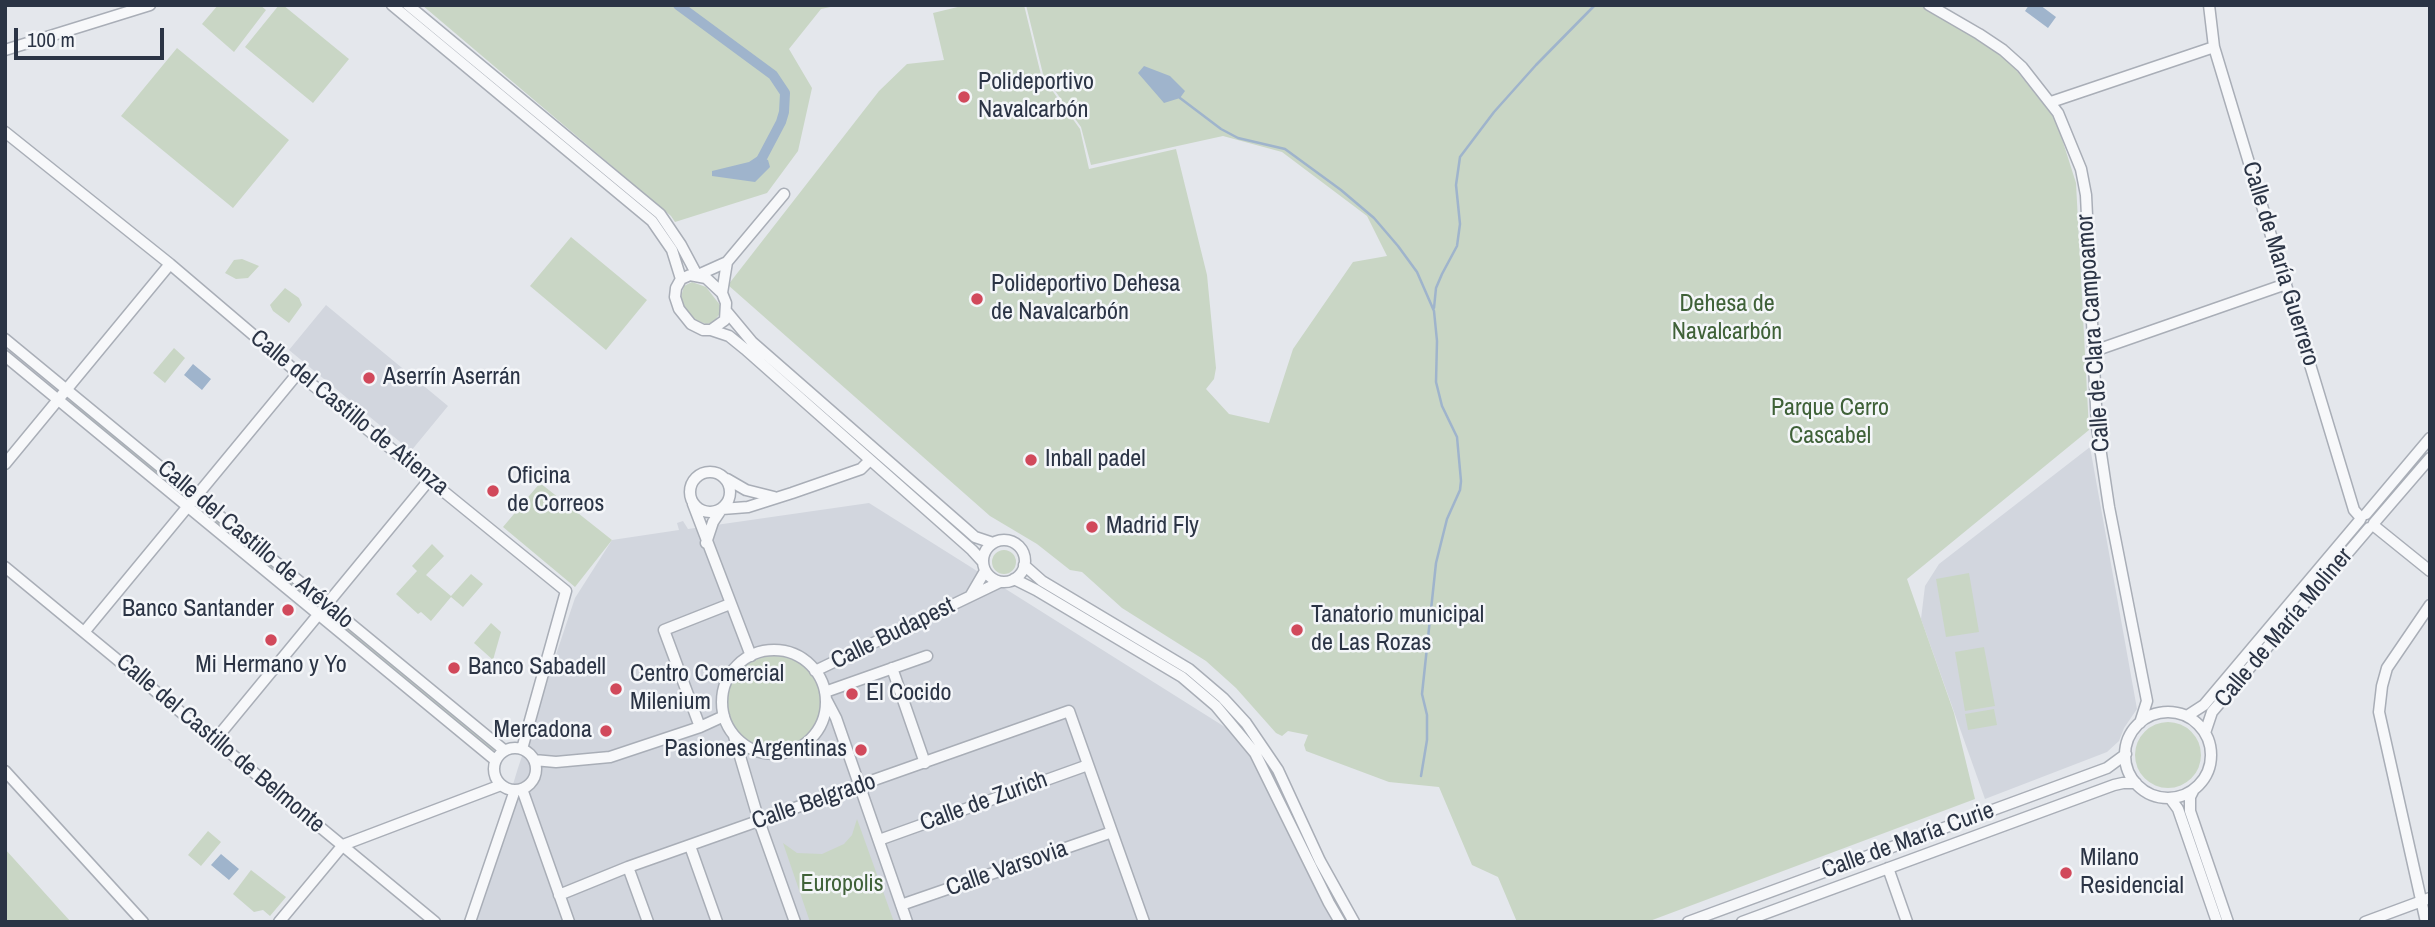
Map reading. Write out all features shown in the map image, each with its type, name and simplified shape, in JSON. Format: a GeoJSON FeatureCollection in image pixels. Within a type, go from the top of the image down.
{"type":"FeatureCollection","features":[{"type":"Feature","properties":{"kind":"street"},"geometry":{"type":"LineString","coordinates":[[5,50],[150,5]]}},
{"type":"Feature","properties":{"kind":"street"},"geometry":{"type":"LineString","coordinates":[[392,5],[652,221],[672,250],[681,279]]}},
{"type":"Feature","properties":{"kind":"street"},"geometry":{"type":"LineString","coordinates":[[408,5],[660,214],[698,275],[715,284],[722,293],[727,312],[752,342],[975,537],[993,543],[1005,540],[1017,545],[1024,555],[1024,565],[1021,573],[1014,579],[1000,582],[994,580],[972,550],[745,349],[729,336],[703,330],[691,324],[679,309],[675,298],[681,279],[698,275],[727,262],[784,194]]}},
{"type":"Feature","properties":{"kind":"street","name":"Calle de Clara Campoamor"},"geometry":{"type":"LineString","coordinates":[[1929,5],[2004,50],[2022,67],[2051,102],[2076,153],[2086,195],[2097,427],[2147,701],[2140,723]]}},
{"type":"Feature","properties":{"kind":"street","name":"Calle de María Guerrero"},"geometry":{"type":"LineString","coordinates":[[2209,5],[2214,47],[2354,510],[2362,517]]}},
{"type":"Feature","properties":{"kind":"street"},"geometry":{"type":"LineString","coordinates":[[2051,102],[2214,47]]}},
{"type":"Feature","properties":{"kind":"street","name":"Calle del Castillo de Atienza"},"geometry":{"type":"LineString","coordinates":[[5,132],[170,264],[298,373],[566,591],[522,749]]}},
{"type":"Feature","properties":{"kind":"street"},"geometry":{"type":"LineString","coordinates":[[722,293],[727,262]]}},
{"type":"Feature","properties":{"kind":"street"},"geometry":{"type":"LineString","coordinates":[[5,464],[170,264]]}},
{"type":"Feature","properties":{"kind":"street"},"geometry":{"type":"LineString","coordinates":[[2094,351],[2286,284]]}},
{"type":"Feature","properties":{"kind":"street"},"geometry":{"type":"LineString","coordinates":[[711,330],[725,320],[727,312]]}},
{"type":"Feature","properties":{"kind":"street","name":"Calle del Castillo de Arévalo"},"geometry":{"type":"LineString","coordinates":[[5,339],[504,750]]}},
{"type":"Feature","properties":{"kind":"street","name":"Calle del Castillo de Arévalo"},"geometry":{"type":"LineString","coordinates":[[5,356],[495,760]]}},
{"type":"Feature","properties":{"kind":"street"},"geometry":{"type":"LineString","coordinates":[[85,631],[298,373]]}},
{"type":"Feature","properties":{"kind":"street","name":"Calle de María Moliner"},"geometry":{"type":"LineString","coordinates":[[2186,716],[2204,705],[2430,438]]}},
{"type":"Feature","properties":{"kind":"street","name":"Calle de María Moliner"},"geometry":{"type":"LineString","coordinates":[[2205,733],[2212,712],[2430,458]]}},
{"type":"Feature","properties":{"kind":"street"},"geometry":{"type":"LineString","coordinates":[[693,504],[711,513],[721,509],[748,507],[860,469],[869,461]]}},
{"type":"Feature","properties":{"kind":"street"},"geometry":{"type":"LineString","coordinates":[[751,656],[689,493],[691,482],[699,474],[709,471],[719,473],[746,490],[775,498]]}},
{"type":"Feature","properties":{"kind":"street"},"geometry":{"type":"LineString","coordinates":[[706,543],[713,522],[728,503],[731,494],[726,478]]}},
{"type":"Feature","properties":{"kind":"street"},"geometry":{"type":"LineString","coordinates":[[215,740],[430,479]]}},
{"type":"Feature","properties":{"kind":"street"},"geometry":{"type":"LineString","coordinates":[[2362,517],[2373,516],[2372,525],[2430,571]]}},
{"type":"Feature","properties":{"kind":"street"},"geometry":{"type":"LineString","coordinates":[[984,567],[984,555],[993,543]]}},
{"type":"Feature","properties":{"kind":"street"},"geometry":{"type":"LineString","coordinates":[[1024,565],[1042,581],[1189,669],[1247,723],[1271,758],[1320,861],[1354,922]]}},
{"type":"Feature","properties":{"kind":"street","name":"Calle del Castillo de Belmonte"},"geometry":{"type":"LineString","coordinates":[[5,567],[435,922]]}},
{"type":"Feature","properties":{"kind":"street","name":"Calle Budapest"},"geometry":{"type":"LineString","coordinates":[[971,596],[984,567]]}},
{"type":"Feature","properties":{"kind":"street"},"geometry":{"type":"LineString","coordinates":[[1014,579],[1182,677],[1216,705],[1255,753],[1328,903],[1340,922]]}},
{"type":"Feature","properties":{"kind":"street","name":"Calle Budapest"},"geometry":{"type":"LineString","coordinates":[[815,671],[1000,582]]}},
{"type":"Feature","properties":{"kind":"street"},"geometry":{"type":"LineString","coordinates":[[701,727],[664,630],[730,604]]}},
{"type":"Feature","properties":{"kind":"street"},"geometry":{"type":"LineString","coordinates":[[2426,922],[2425,899],[2379,712],[2387,668],[2430,605]]}},
{"type":"Feature","properties":{"kind":"street"},"geometry":{"type":"LineString","coordinates":[[795,922],[759,821],[734,736],[724,716],[723,692],[726,681],[741,663],[764,652],[786,652],[805,661],[815,671],[836,718],[907,922]]}},
{"type":"Feature","properties":{"kind":"street"},"geometry":{"type":"LineString","coordinates":[[825,695],[928,656]]}},
{"type":"Feature","properties":{"kind":"street"},"geometry":{"type":"LineString","coordinates":[[892,668],[925,763]]}},
{"type":"Feature","properties":{"kind":"street"},"geometry":{"type":"LineString","coordinates":[[734,736],[745,746],[758,752],[787,753],[812,738],[820,726],[825,713],[825,695]]}},
{"type":"Feature","properties":{"kind":"street"},"geometry":{"type":"LineString","coordinates":[[2147,701],[2163,712],[2186,716],[2197,723],[2210,744],[2209,769],[2190,797],[2190,811],[2228,922]]}},
{"type":"Feature","properties":{"kind":"street","name":"Calle Belgrado"},"geometry":{"type":"LineString","coordinates":[[559,895],[628,867],[1069,711],[1088,765]]}},
{"type":"Feature","properties":{"kind":"street"},"geometry":{"type":"LineString","coordinates":[[2163,712],[2140,723],[2130,737],[2126,754],[2128,770],[2136,783],[2152,794],[2171,798],[2195,789]]}},
{"type":"Feature","properties":{"kind":"street"},"geometry":{"type":"LineString","coordinates":[[501,785],[494,774],[495,760],[504,750],[516,747],[534,760],[556,762],[610,757],[701,727],[724,716]]}},
{"type":"Feature","properties":{"kind":"street","name":"Calle de María Curie"},"geometry":{"type":"LineString","coordinates":[[1688,922],[2107,768],[2126,754]]}},
{"type":"Feature","properties":{"kind":"street"},"geometry":{"type":"LineString","coordinates":[[470,922],[518,789],[534,777],[534,760]]}},
{"type":"Feature","properties":{"kind":"street"},"geometry":{"type":"LineString","coordinates":[[1088,765],[1144,922]]}},
{"type":"Feature","properties":{"kind":"street","name":"Calle de Zurich"},"geometry":{"type":"LineString","coordinates":[[879,840],[1088,765]]}},
{"type":"Feature","properties":{"kind":"street"},"geometry":{"type":"LineString","coordinates":[[5,771],[143,922]]}},
{"type":"Feature","properties":{"kind":"street","name":"Calle de María Curie"},"geometry":{"type":"LineString","coordinates":[[1742,922],[2114,785],[2136,783]]}},
{"type":"Feature","properties":{"kind":"street"},"geometry":{"type":"LineString","coordinates":[[279,922],[343,845],[366,834],[501,785],[518,789]]}},
{"type":"Feature","properties":{"kind":"street"},"geometry":{"type":"LineString","coordinates":[[518,789],[569,922]]}},
{"type":"Feature","properties":{"kind":"street"},"geometry":{"type":"LineString","coordinates":[[2171,798],[2178,809],[2217,922]]}},
{"type":"Feature","properties":{"kind":"street","name":"Calle Varsovia"},"geometry":{"type":"LineString","coordinates":[[901,905],[1112,832]]}},
{"type":"Feature","properties":{"kind":"street"},"geometry":{"type":"LineString","coordinates":[[690,846],[717,922]]}},
{"type":"Feature","properties":{"kind":"street"},"geometry":{"type":"LineString","coordinates":[[628,867],[648,922]]}},
{"type":"Feature","properties":{"kind":"street"},"geometry":{"type":"LineString","coordinates":[[1888,868],[1907,922]]}},
{"type":"Feature","properties":{"kind":"street"},"geometry":{"type":"LineString","coordinates":[[2365,922],[2425,899]]}},
{"type":"Feature","properties":{"kind":"shaded area","name":"Aserrín Aserrán"},"geometry":{"type":"Polygon","coordinates":[[[326,305],[448,406],[411,451],[289,350],[326,305]]]}},
{"type":"Feature","properties":{"kind":"shaded area"},"geometry":{"type":"Polygon","coordinates":[[[2090,447],[2137,709],[2119,741],[2107,752],[1985,799],[1921,619],[1925,586],[1939,564],[2090,447]]]}},
{"type":"Feature","properties":{"kind":"shaded area"},"geometry":{"type":"Polygon","coordinates":[[[869,503],[1244,739],[1338,922],[471,922],[518,768],[575,598],[612,540],[679,530],[677,523],[683,521],[688,529],[869,503]]]}},
{"type":"Feature","properties":{"kind":"green space"},"geometry":{"type":"Polygon","coordinates":[[[218,5],[260,5],[266,10],[234,52],[202,24],[218,5]]]}},
{"type":"Feature","properties":{"kind":"green space"},"geometry":{"type":"Polygon","coordinates":[[[279,5],[283,5],[349,59],[313,103],[245,47],[279,5]]]}},
{"type":"Feature","properties":{"kind":"green space"},"geometry":{"type":"Polygon","coordinates":[[[422,5],[840,5],[821,9],[789,49],[812,88],[798,151],[767,193],[675,222],[422,5]]]}},
{"type":"Feature","properties":{"kind":"green space","name":"Dehesa de Navalcarbón"},"geometry":{"type":"Polygon","coordinates":[[[966,5],[1024,5],[1041,75],[1080,129],[1089,169],[1176,149],[1207,275],[1216,368],[1214,379],[1206,389],[1229,414],[1269,423],[1293,349],[1353,262],[1387,256],[1367,216],[1282,152],[1223,136],[1091,165],[1081,127],[1043,74],[1026,5],[1923,5],[2005,56],[2056,120],[2076,183],[2089,430],[1907,579],[1954,713],[1975,799],[1647,922],[1517,922],[1498,877],[1472,865],[1439,787],[1389,782],[1306,751],[1304,745],[1308,735],[1288,731],[1282,736],[1276,733],[1236,688],[1206,661],[1122,608],[1082,572],[1070,570],[1037,544],[990,516],[728,285],[879,91],[907,64],[944,60],[933,13],[966,5]]]}},
{"type":"Feature","properties":{"kind":"green space"},"geometry":{"type":"Polygon","coordinates":[[[177,48],[289,140],[233,208],[121,116],[177,48]]]}},
{"type":"Feature","properties":{"kind":"green space"},"geometry":{"type":"Polygon","coordinates":[[[571,237],[647,300],[606,350],[530,286],[571,237]]]}},
{"type":"Feature","properties":{"kind":"green space"},"geometry":{"type":"Polygon","coordinates":[[[242,259],[259,266],[248,278],[236,279],[225,273],[234,260],[242,259]]]}},
{"type":"Feature","properties":{"kind":"green space"},"geometry":{"type":"Polygon","coordinates":[[[692,282],[706,287],[720,305],[721,312],[713,323],[706,324],[694,319],[684,306],[681,297],[684,286],[692,282]]]}},
{"type":"Feature","properties":{"kind":"green space"},"geometry":{"type":"Polygon","coordinates":[[[285,288],[299,298],[302,305],[289,323],[273,311],[270,305],[285,288]]]}},
{"type":"Feature","properties":{"kind":"green space"},"geometry":{"type":"Polygon","coordinates":[[[174,348],[185,358],[165,383],[153,373],[174,348]]]}},
{"type":"Feature","properties":{"kind":"green space"},"geometry":{"type":"Polygon","coordinates":[[[71,399],[188,495],[185,499],[68,402],[71,399]]]}},
{"type":"Feature","properties":{"kind":"green space"},"geometry":{"type":"Polygon","coordinates":[[[540,483],[612,540],[575,587],[503,527],[540,483]]]}},
{"type":"Feature","properties":{"kind":"green space"},"geometry":{"type":"Polygon","coordinates":[[[200,505],[318,602],[315,605],[197,508],[200,505]]]}},
{"type":"Feature","properties":{"kind":"green space"},"geometry":{"type":"Polygon","coordinates":[[[432,544],[444,556],[426,575],[451,596],[471,574],[483,584],[463,607],[451,597],[431,621],[421,612],[418,614],[396,594],[417,571],[412,566],[432,544]]]}},
{"type":"Feature","properties":{"kind":"green space"},"geometry":{"type":"Polygon","coordinates":[[[1004,550],[1013,553],[1016,562],[1013,571],[1004,574],[995,571],[992,562],[995,553],[1004,550]]]}},
{"type":"Feature","properties":{"kind":"green space"},"geometry":{"type":"Polygon","coordinates":[[[1969,573],[1979,632],[1946,637],[1936,579],[1969,573]]]}},
{"type":"Feature","properties":{"kind":"green space"},"geometry":{"type":"Polygon","coordinates":[[[330,612],[496,748],[493,751],[327,615],[330,612]]]}},
{"type":"Feature","properties":{"kind":"green space"},"geometry":{"type":"Polygon","coordinates":[[[491,623],[501,632],[493,660],[474,643],[491,623]]]}},
{"type":"Feature","properties":{"kind":"green space"},"geometry":{"type":"Polygon","coordinates":[[[1984,647],[1995,706],[1965,711],[1955,652],[1984,647]]]}},
{"type":"Feature","properties":{"kind":"green space"},"geometry":{"type":"Polygon","coordinates":[[[774,656],[792,660],[807,670],[817,685],[821,703],[817,721],[807,736],[792,746],[774,750],[756,746],[741,736],[731,721],[727,703],[731,685],[741,670],[756,660],[774,656]]]}},
{"type":"Feature","properties":{"kind":"green space"},"geometry":{"type":"Polygon","coordinates":[[[1994,709],[1997,725],[1968,730],[1965,714],[1994,709]]]}},
{"type":"Feature","properties":{"kind":"green space"},"geometry":{"type":"Polygon","coordinates":[[[2168,722],[2181,724],[2191,732],[2199,742],[2199,768],[2191,778],[2181,786],[2168,788],[2155,786],[2145,778],[2137,768],[2135,755],[2137,742],[2145,732],[2155,724],[2168,722]]]}},
{"type":"Feature","properties":{"kind":"green space","name":"Europolis"},"geometry":{"type":"Polygon","coordinates":[[[857,819],[894,922],[810,922],[783,843],[797,853],[822,854],[844,844],[852,835],[857,819]]]}},
{"type":"Feature","properties":{"kind":"green space"},"geometry":{"type":"Polygon","coordinates":[[[208,831],[221,842],[201,866],[188,855],[208,831]]]}},
{"type":"Feature","properties":{"kind":"green space"},"geometry":{"type":"Polygon","coordinates":[[[5,849],[71,922],[5,922],[5,849]]]}},
{"type":"Feature","properties":{"kind":"green space"},"geometry":{"type":"Polygon","coordinates":[[[251,870],[286,897],[270,916],[263,910],[254,912],[233,894],[251,870]]]}},
{"type":"Feature","properties":{"kind":"water"},"geometry":{"type":"Polygon","coordinates":[[[2029,5],[2040,5],[2056,17],[2048,28],[2025,11],[2029,5]]]}},
{"type":"Feature","properties":{"kind":"water"},"geometry":{"type":"Polygon","coordinates":[[[1144,66],[1170,76],[1185,91],[1180,98],[1164,103],[1138,73],[1144,66]]]}},
{"type":"Feature","properties":{"kind":"water"},"geometry":{"type":"Polygon","coordinates":[[[758,156],[768,160],[770,167],[755,182],[712,176],[712,171],[749,162],[758,156]]]}},
{"type":"Feature","properties":{"kind":"water"},"geometry":{"type":"Polygon","coordinates":[[[193,364],[211,379],[202,390],[184,375],[193,364]]]}},
{"type":"Feature","properties":{"kind":"water"},"geometry":{"type":"Polygon","coordinates":[[[221,854],[239,869],[229,880],[211,865],[221,854]]]}},
{"type":"Feature","properties":{"kind":"waterway"},"geometry":{"type":"LineString","coordinates":[[678,5],[773,75],[785,93],[781,122],[762,158]]}},
{"type":"Feature","properties":{"kind":"waterway"},"geometry":{"type":"LineString","coordinates":[[1434,308],[1436,288],[1457,246],[1460,224],[1456,185],[1460,157],[1494,112],[1595,5]]}},
{"type":"Feature","properties":{"kind":"waterway"},"geometry":{"type":"LineString","coordinates":[[1180,98],[1221,129],[1238,138],[1285,149],[1341,190],[1374,218],[1398,246],[1417,272],[1434,311],[1437,341],[1436,382],[1442,406],[1457,437],[1461,481],[1460,490],[1447,519],[1436,563],[1422,694],[1427,715],[1427,740],[1421,776]]}},
{"type":"Feature","properties":{"kind":"place","name":"Polideportivo Navalcarbón"},"geometry":{"type":"Point","coordinates":[964,97]}},
{"type":"Feature","properties":{"kind":"place","name":"Polideportivo Dehesa de Navalcarbón"},"geometry":{"type":"Point","coordinates":[977,299]}},
{"type":"Feature","properties":{"kind":"place","name":"Aserrín Aserrán"},"geometry":{"type":"Point","coordinates":[369,378]}},
{"type":"Feature","properties":{"kind":"place","name":"Inball padel"},"geometry":{"type":"Point","coordinates":[1031,460]}},
{"type":"Feature","properties":{"kind":"place","name":"Oficina de Correos"},"geometry":{"type":"Point","coordinates":[493,491]}},
{"type":"Feature","properties":{"kind":"place","name":"Madrid Fly"},"geometry":{"type":"Point","coordinates":[1092,527]}},
{"type":"Feature","properties":{"kind":"place","name":"Banco Santander"},"geometry":{"type":"Point","coordinates":[288,610]}},
{"type":"Feature","properties":{"kind":"place","name":"Tanatorio municipal de Las Rozas"},"geometry":{"type":"Point","coordinates":[1297,630]}},
{"type":"Feature","properties":{"kind":"place","name":"Mi Hermano y Yo"},"geometry":{"type":"Point","coordinates":[271,640]}},
{"type":"Feature","properties":{"kind":"place","name":"Banco Sabadell"},"geometry":{"type":"Point","coordinates":[454,668]}},
{"type":"Feature","properties":{"kind":"place","name":"Centro Comercial Milenium"},"geometry":{"type":"Point","coordinates":[616,689]}},
{"type":"Feature","properties":{"kind":"place","name":"El Cocido"},"geometry":{"type":"Point","coordinates":[852,694]}},
{"type":"Feature","properties":{"kind":"place","name":"Mercadona"},"geometry":{"type":"Point","coordinates":[606,731]}},
{"type":"Feature","properties":{"kind":"place","name":"Pasiones Argentinas"},"geometry":{"type":"Point","coordinates":[861,750]}},
{"type":"Feature","properties":{"kind":"place","name":"Milano Residencial"},"geometry":{"type":"Point","coordinates":[2066,873]}},
{"type":"Feature","properties":{"kind":"park label","name":"Parque Cerro Cascabel"},"geometry":{"type":"Point","coordinates":[1830,423]}}]}
